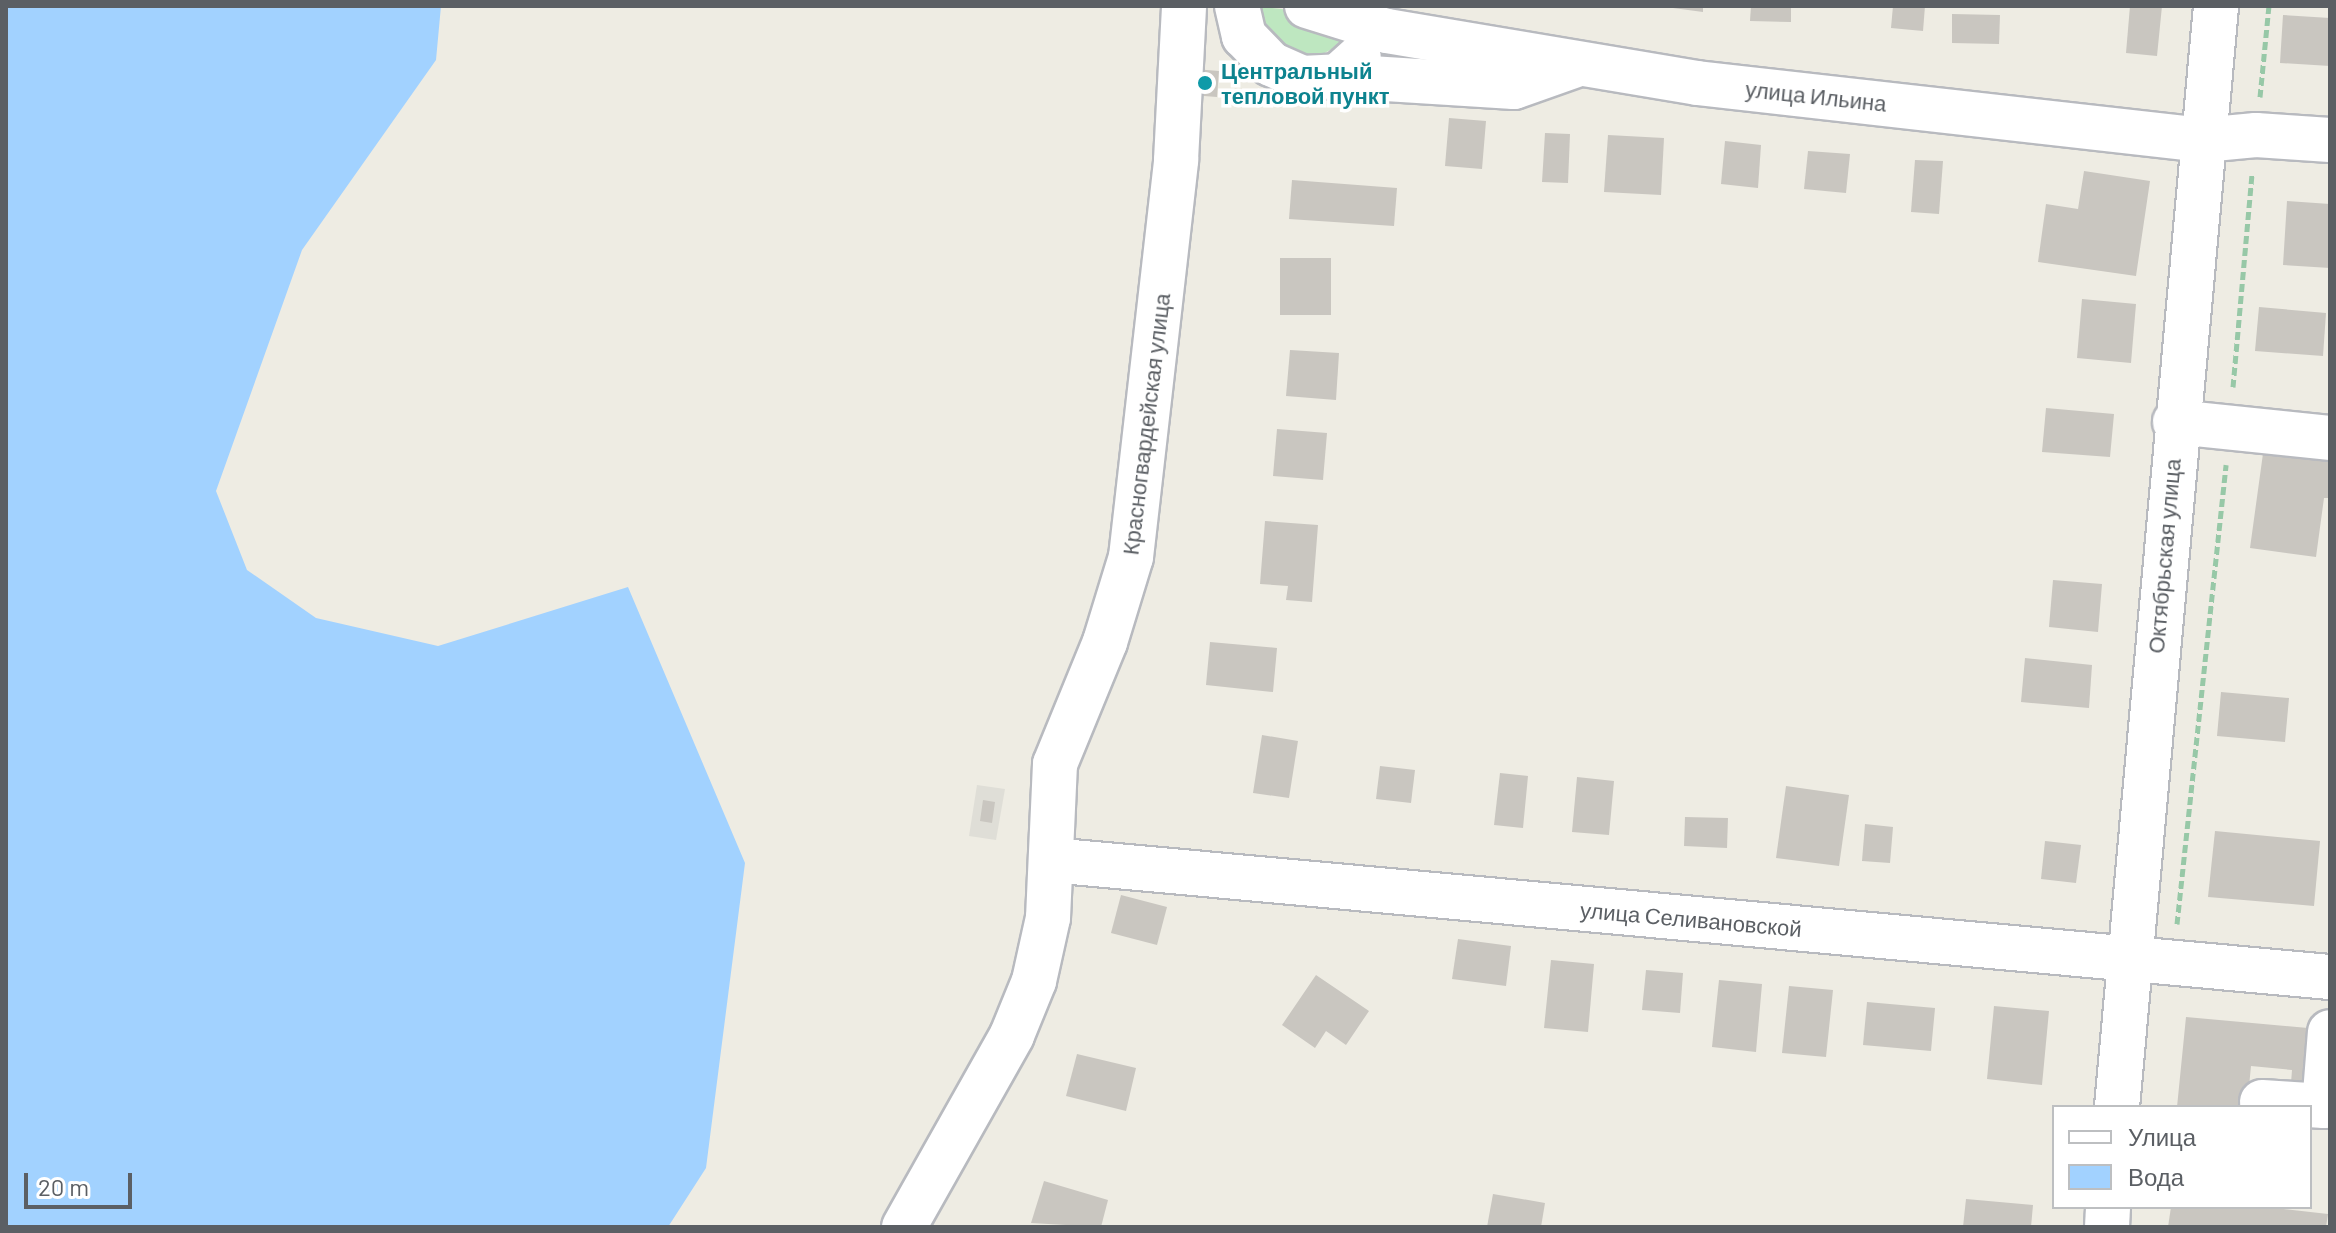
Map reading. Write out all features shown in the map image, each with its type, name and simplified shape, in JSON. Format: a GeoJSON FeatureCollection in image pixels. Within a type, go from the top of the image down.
{"type":"FeatureCollection","features":[{"type":"Feature","properties":{"kind":"street","name":"Красногвардейская улица"},"geometry":{"type":"LineString","coordinates":[[904,1227],[1012,1035],[1028,994],[1048,918],[1055,764],[1105,642],[1135,528],[1176,160],[1184,6]]}},
{"type":"Feature","properties":{"kind":"street"},"geometry":{"type":"LineString","coordinates":[[1237,6],[1244,36],[1271,64],[1302,78],[1338,76],[1514,87],[1581,64]]}},
{"type":"Feature","properties":{"kind":"street","name":"улица Ильина"},"geometry":{"type":"LineString","coordinates":[[1307,6],[1387,31],[1697,83],[2203,140],[2256,135],[2330,140]]}},
{"type":"Feature","properties":{"kind":"street","name":"Октябрьская улица"},"geometry":{"type":"LineString","coordinates":[[2117,1105],[2175,422],[2216,6]]}},
{"type":"Feature","properties":{"kind":"street"},"geometry":{"type":"LineString","coordinates":[[1338,76],[1387,31]]}},
{"type":"Feature","properties":{"kind":"street"},"geometry":{"type":"LineString","coordinates":[[2175,422],[2330,438]]}},
{"type":"Feature","properties":{"kind":"street","name":"улица Селивановской"},"geometry":{"type":"LineString","coordinates":[[1051,860],[2330,977]]}},
{"type":"Feature","properties":{"kind":"street"},"geometry":{"type":"LineString","coordinates":[[2312,1105],[2324,1106],[2330,1032]]}},
{"type":"Feature","properties":{"kind":"street"},"geometry":{"type":"LineString","coordinates":[[2262,1102],[2308,1105]]}},
{"type":"Feature","properties":{"kind":"path"},"geometry":{"type":"LineString","coordinates":[[2173,962],[2230,428],[2269,6]]}},
{"type":"Feature","properties":{"kind":"shaded area"},"geometry":{"type":"Polygon","coordinates":[[[977,785],[1005,789],[996,840],[969,836],[977,785]]]}},
{"type":"Feature","properties":{"kind":"green space"},"geometry":{"type":"Polygon","coordinates":[[[1255,6],[1299,11],[1338,29],[1341,44],[1306,63],[1255,29],[1255,6]]]}},
{"type":"Feature","properties":{"kind":"water"},"geometry":{"type":"Polygon","coordinates":[[[6,6],[441,6],[436,60],[302,250],[216,491],[247,570],[316,618],[438,646],[628,587],[745,863],[706,1168],[668,1227],[6,1227],[6,6]]]}},
{"type":"Feature","properties":{"kind":"building"},"geometry":{"type":"Polygon","coordinates":[[[1658,6],[1703,6],[1703,12],[1658,6]]]}},
{"type":"Feature","properties":{"kind":"building"},"geometry":{"type":"Polygon","coordinates":[[[1751,6],[1791,6],[1791,22],[1750,21],[1751,6]]]}},
{"type":"Feature","properties":{"kind":"building"},"geometry":{"type":"Polygon","coordinates":[[[1893,6],[1925,6],[1923,31],[1891,28],[1893,6]]]}},
{"type":"Feature","properties":{"kind":"building"},"geometry":{"type":"Polygon","coordinates":[[[2130,6],[2162,6],[2157,56],[2126,53],[2130,6]]]}},
{"type":"Feature","properties":{"kind":"building"},"geometry":{"type":"Polygon","coordinates":[[[1952,14],[2000,15],[1999,44],[1952,43],[1952,14]]]}},
{"type":"Feature","properties":{"kind":"building"},"geometry":{"type":"Polygon","coordinates":[[[2283,15],[2330,18],[2330,66],[2280,63],[2283,15]]]}},
{"type":"Feature","properties":{"kind":"building","name":"Центральный тепловой пункт"},"geometry":{"type":"Polygon","coordinates":[[[1194,69],[1219,71],[1217,97],[1191,95],[1194,69]]]}},
{"type":"Feature","properties":{"kind":"building"},"geometry":{"type":"Polygon","coordinates":[[[1449,118],[1486,121],[1482,169],[1445,166],[1449,118]]]}},
{"type":"Feature","properties":{"kind":"building"},"geometry":{"type":"Polygon","coordinates":[[[1545,133],[1570,134],[1568,183],[1542,182],[1545,133]]]}},
{"type":"Feature","properties":{"kind":"building"},"geometry":{"type":"Polygon","coordinates":[[[1608,135],[1664,138],[1661,195],[1604,192],[1608,135]]]}},
{"type":"Feature","properties":{"kind":"building"},"geometry":{"type":"Polygon","coordinates":[[[1725,141],[1761,145],[1758,188],[1721,184],[1725,141]]]}},
{"type":"Feature","properties":{"kind":"building"},"geometry":{"type":"Polygon","coordinates":[[[1808,151],[1850,154],[1846,193],[1804,189],[1808,151]]]}},
{"type":"Feature","properties":{"kind":"building"},"geometry":{"type":"Polygon","coordinates":[[[1915,160],[1943,161],[1939,214],[1911,212],[1915,160]]]}},
{"type":"Feature","properties":{"kind":"building"},"geometry":{"type":"Polygon","coordinates":[[[2084,171],[2150,181],[2136,276],[2038,262],[2046,204],[2078,209],[2084,171]]]}},
{"type":"Feature","properties":{"kind":"building"},"geometry":{"type":"Polygon","coordinates":[[[1292,180],[1397,188],[1394,226],[1289,219],[1292,180]]]}},
{"type":"Feature","properties":{"kind":"building"},"geometry":{"type":"Polygon","coordinates":[[[2287,201],[2330,204],[2330,268],[2283,265],[2287,201]]]}},
{"type":"Feature","properties":{"kind":"building"},"geometry":{"type":"Polygon","coordinates":[[[1280,258],[1331,258],[1331,315],[1280,315],[1280,258]]]}},
{"type":"Feature","properties":{"kind":"building"},"geometry":{"type":"Polygon","coordinates":[[[2082,299],[2136,304],[2131,363],[2077,358],[2082,299]]]}},
{"type":"Feature","properties":{"kind":"building"},"geometry":{"type":"Polygon","coordinates":[[[2259,307],[2326,313],[2323,356],[2255,351],[2259,307]]]}},
{"type":"Feature","properties":{"kind":"building"},"geometry":{"type":"Polygon","coordinates":[[[1290,350],[1339,353],[1336,400],[1286,396],[1290,350]]]}},
{"type":"Feature","properties":{"kind":"building"},"geometry":{"type":"Polygon","coordinates":[[[2046,408],[2114,414],[2110,457],[2042,452],[2046,408]]]}},
{"type":"Feature","properties":{"kind":"building"},"geometry":{"type":"Polygon","coordinates":[[[1277,429],[1327,433],[1323,480],[1273,476],[1277,429]]]}},
{"type":"Feature","properties":{"kind":"building"},"geometry":{"type":"Polygon","coordinates":[[[2265,439],[2330,448],[2330,498],[2324,498],[2316,557],[2250,548],[2265,439]]]}},
{"type":"Feature","properties":{"kind":"building"},"geometry":{"type":"Polygon","coordinates":[[[1265,521],[1318,525],[1312,602],[1286,600],[1288,586],[1260,584],[1265,521]]]}},
{"type":"Feature","properties":{"kind":"building"},"geometry":{"type":"Polygon","coordinates":[[[2053,580],[2102,584],[2098,632],[2049,627],[2053,580]]]}},
{"type":"Feature","properties":{"kind":"building"},"geometry":{"type":"Polygon","coordinates":[[[1210,642],[1277,648],[1273,692],[1206,685],[1210,642]]]}},
{"type":"Feature","properties":{"kind":"building"},"geometry":{"type":"Polygon","coordinates":[[[2025,658],[2092,665],[2089,708],[2021,702],[2025,658]]]}},
{"type":"Feature","properties":{"kind":"building"},"geometry":{"type":"Polygon","coordinates":[[[2221,692],[2289,698],[2285,742],[2217,736],[2221,692]]]}},
{"type":"Feature","properties":{"kind":"building"},"geometry":{"type":"Polygon","coordinates":[[[1262,735],[1298,741],[1289,798],[1253,793],[1262,735]]]}},
{"type":"Feature","properties":{"kind":"building"},"geometry":{"type":"Polygon","coordinates":[[[1380,766],[1415,770],[1411,803],[1376,799],[1380,766]]]}},
{"type":"Feature","properties":{"kind":"building"},"geometry":{"type":"Polygon","coordinates":[[[1500,773],[1528,776],[1523,828],[1494,825],[1500,773]]]}},
{"type":"Feature","properties":{"kind":"building"},"geometry":{"type":"Polygon","coordinates":[[[1577,777],[1614,781],[1609,835],[1572,832],[1577,777]]]}},
{"type":"Feature","properties":{"kind":"building"},"geometry":{"type":"Polygon","coordinates":[[[1786,786],[1849,795],[1839,866],[1776,858],[1786,786]]]}},
{"type":"Feature","properties":{"kind":"building"},"geometry":{"type":"Polygon","coordinates":[[[983,800],[995,802],[992,823],[980,821],[983,800]]]}},
{"type":"Feature","properties":{"kind":"building"},"geometry":{"type":"Polygon","coordinates":[[[1685,817],[1728,818],[1727,848],[1684,846],[1685,817]]]}},
{"type":"Feature","properties":{"kind":"building"},"geometry":{"type":"Polygon","coordinates":[[[1865,824],[1893,827],[1890,863],[1862,861],[1865,824]]]}},
{"type":"Feature","properties":{"kind":"building"},"geometry":{"type":"Polygon","coordinates":[[[2215,831],[2320,841],[2314,906],[2208,897],[2215,831]]]}},
{"type":"Feature","properties":{"kind":"building"},"geometry":{"type":"Polygon","coordinates":[[[2045,841],[2081,845],[2076,883],[2041,879],[2045,841]]]}},
{"type":"Feature","properties":{"kind":"building"},"geometry":{"type":"Polygon","coordinates":[[[1121,895],[1167,907],[1157,945],[1111,933],[1121,895]]]}},
{"type":"Feature","properties":{"kind":"building"},"geometry":{"type":"Polygon","coordinates":[[[1458,939],[1511,946],[1506,986],[1452,979],[1458,939]]]}},
{"type":"Feature","properties":{"kind":"building"},"geometry":{"type":"Polygon","coordinates":[[[1551,960],[1594,964],[1588,1032],[1544,1028],[1551,960]]]}},
{"type":"Feature","properties":{"kind":"building"},"geometry":{"type":"Polygon","coordinates":[[[1646,970],[1683,973],[1680,1013],[1642,1010],[1646,970]]]}},
{"type":"Feature","properties":{"kind":"building"},"geometry":{"type":"Polygon","coordinates":[[[1316,975],[1369,1011],[1346,1045],[1326,1031],[1315,1048],[1282,1025],[1316,975]]]}},
{"type":"Feature","properties":{"kind":"building"},"geometry":{"type":"Polygon","coordinates":[[[1719,980],[1762,984],[1756,1052],[1712,1047],[1719,980]]]}},
{"type":"Feature","properties":{"kind":"building"},"geometry":{"type":"Polygon","coordinates":[[[1789,986],[1833,990],[1826,1057],[1782,1053],[1789,986]]]}},
{"type":"Feature","properties":{"kind":"building"},"geometry":{"type":"Polygon","coordinates":[[[1867,1002],[1935,1008],[1931,1051],[1863,1045],[1867,1002]]]}},
{"type":"Feature","properties":{"kind":"building"},"geometry":{"type":"Polygon","coordinates":[[[1994,1006],[2049,1011],[2042,1085],[1987,1079],[1994,1006]]]}},
{"type":"Feature","properties":{"kind":"building"},"geometry":{"type":"Polygon","coordinates":[[[2186,1017],[2319,1029],[2314,1085],[2291,1083],[2292,1070],[2251,1066],[2247,1105],[2177,1105],[2186,1017]]]}},
{"type":"Feature","properties":{"kind":"building"},"geometry":{"type":"Polygon","coordinates":[[[1077,1054],[1136,1068],[1126,1111],[1066,1096],[1077,1054]]]}},
{"type":"Feature","properties":{"kind":"building"},"geometry":{"type":"Polygon","coordinates":[[[1044,1181],[1108,1200],[1101,1227],[1031,1223],[1044,1181]]]}},
{"type":"Feature","properties":{"kind":"building"},"geometry":{"type":"Polygon","coordinates":[[[1493,1194],[1545,1203],[1541,1227],[1487,1227],[1493,1194]]]}},
{"type":"Feature","properties":{"kind":"building"},"geometry":{"type":"Polygon","coordinates":[[[1966,1199],[2033,1205],[2031,1227],[1963,1227],[1966,1199]]]}},
{"type":"Feature","properties":{"kind":"building"},"geometry":{"type":"Polygon","coordinates":[[[2171,1209],[2283,1209],[2328,1214],[2326,1227],[2168,1227],[2171,1209]]]}},
{"type":"Feature","properties":{"kind":"place","name":"Центральный тепловой пункт"},"geometry":{"type":"Point","coordinates":[1205,83]}}]}
